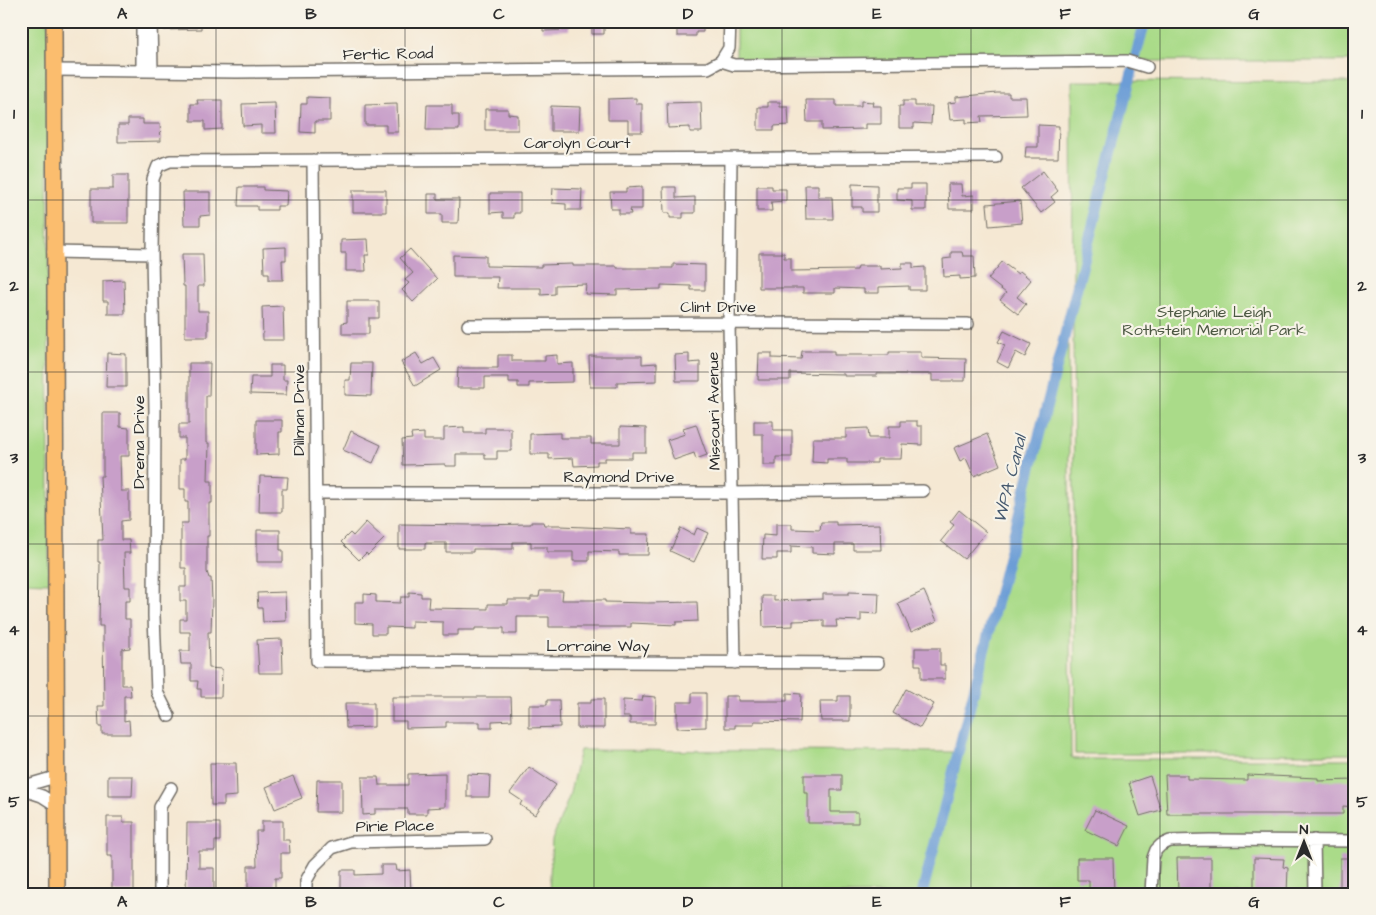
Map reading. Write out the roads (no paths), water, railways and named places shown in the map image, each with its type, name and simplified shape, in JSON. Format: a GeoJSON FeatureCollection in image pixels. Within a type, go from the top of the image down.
{"type":"FeatureCollection","features":[{"type":"Feature","properties":{"kind":"main road"},"geometry":{"type":"LineString","coordinates":[[54,21],[53,252],[57,894]]}},
{"type":"Feature","properties":{"kind":"street"},"geometry":{"type":"LineString","coordinates":[[142,21],[147,71]]}},
{"type":"Feature","properties":{"kind":"street"},"geometry":{"type":"LineString","coordinates":[[147,71],[151,21]]}},
{"type":"Feature","properties":{"kind":"street"},"geometry":{"type":"LineString","coordinates":[[730,21],[730,48],[721,61],[734,65],[1127,61],[1147,67]]}},
{"type":"Feature","properties":{"kind":"street","name":"Fertic Road"},"geometry":{"type":"LineString","coordinates":[[54,70],[237,72],[708,68],[721,61]]}},
{"type":"Feature","properties":{"kind":"street","name":"Carolyn Court"},"geometry":{"type":"LineString","coordinates":[[158,166],[170,162],[313,160],[996,157]]}},
{"type":"Feature","properties":{"kind":"street","name":"Missouri Avenue"},"geometry":{"type":"LineString","coordinates":[[731,159],[729,322],[735,663]]}},
{"type":"Feature","properties":{"kind":"street","name":"Dillman Drive"},"geometry":{"type":"LineString","coordinates":[[313,160],[317,661]]}},
{"type":"Feature","properties":{"kind":"street","name":"Drema Drive"},"geometry":{"type":"LineString","coordinates":[[158,166],[153,179],[152,254],[156,410],[155,625],[157,692],[168,716]]}},
{"type":"Feature","properties":{"kind":"street"},"geometry":{"type":"LineString","coordinates":[[53,252],[152,254]]}},
{"type":"Feature","properties":{"kind":"street","name":"Clint Drive"},"geometry":{"type":"LineString","coordinates":[[468,325],[729,322],[968,324]]}},
{"type":"Feature","properties":{"kind":"street","name":"Raymond Drive"},"geometry":{"type":"LineString","coordinates":[[316,493],[923,491]]}},
{"type":"Feature","properties":{"kind":"street","name":"Lorraine Way"},"geometry":{"type":"LineString","coordinates":[[317,661],[878,663]]}},
{"type":"Feature","properties":{"kind":"street"},"geometry":{"type":"LineString","coordinates":[[21,788],[55,777]]}},
{"type":"Feature","properties":{"kind":"street"},"geometry":{"type":"LineString","coordinates":[[21,788],[42,796],[56,805]]}},
{"type":"Feature","properties":{"kind":"street"},"geometry":{"type":"LineString","coordinates":[[160,894],[160,807],[171,788]]}},
{"type":"Feature","properties":{"kind":"street","name":"Pirie Place"},"geometry":{"type":"LineString","coordinates":[[306,894],[306,881],[315,865],[332,848],[351,842],[485,839]]}},
{"type":"Feature","properties":{"kind":"street"},"geometry":{"type":"LineString","coordinates":[[1314,840],[1315,894]]}},
{"type":"Feature","properties":{"kind":"street"},"geometry":{"type":"LineString","coordinates":[[1152,894],[1153,858],[1156,850],[1161,845],[1170,841],[1355,841]]}},
{"type":"Feature","properties":{"kind":"waterway","name":"WPA Canal"},"geometry":{"type":"LineString","coordinates":[[1136,55],[1145,21]]}},
{"type":"Feature","properties":{"kind":"waterway","name":"WPA Canal"},"geometry":{"type":"LineString","coordinates":[[922,894],[1132,72]]}},
{"type":"Feature","properties":{"kind":"park label","name":"Stephanie Leigh Rothstein Memorial Park"},"geometry":{"type":"Point","coordinates":[1214,321]}}]}
